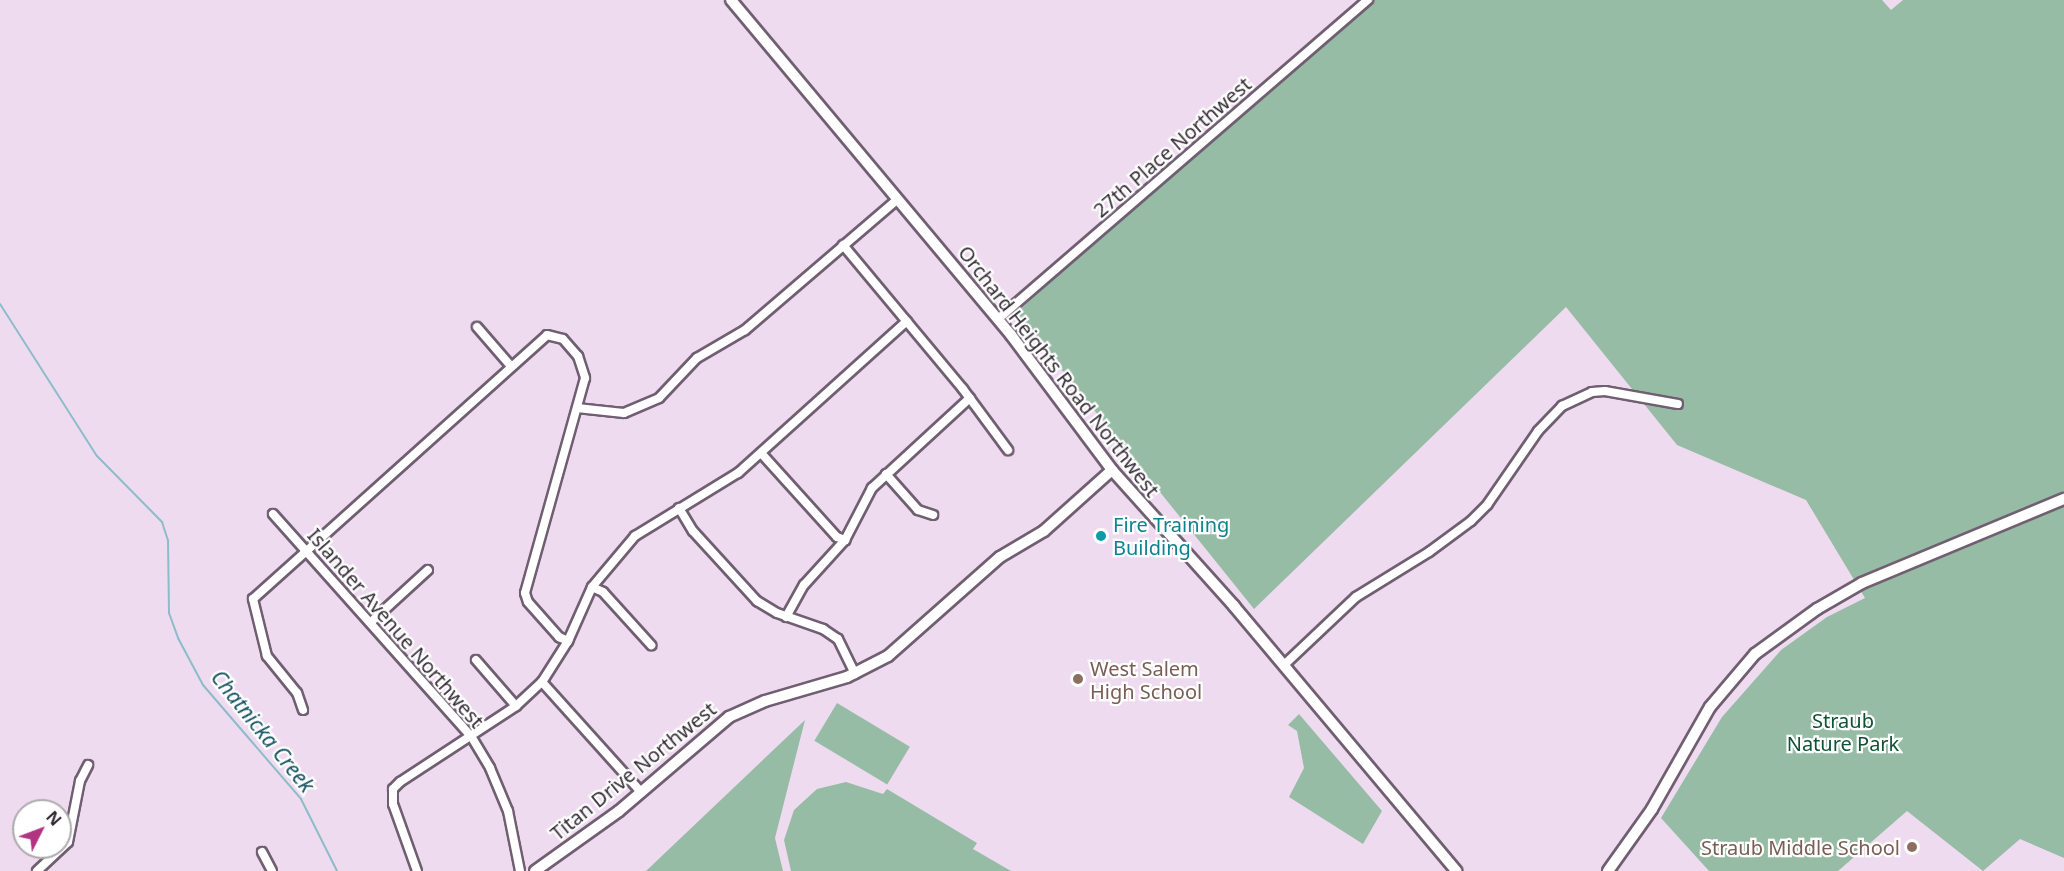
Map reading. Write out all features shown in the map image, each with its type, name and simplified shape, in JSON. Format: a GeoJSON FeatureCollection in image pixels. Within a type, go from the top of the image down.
{"type":"FeatureCollection","features":[{"type":"Feature","properties":{"kind":"street","name":"Orchard Heights Road Northwest"},"geometry":{"type":"LineString","coordinates":[[731,0],[998,319],[1112,470],[1284,665],[1456,871]]}},
{"type":"Feature","properties":{"kind":"street","name":"27th Place Northwest"},"geometry":{"type":"LineString","coordinates":[[998,319],[1368,0]]}},
{"type":"Feature","properties":{"kind":"street"},"geometry":{"type":"LineString","coordinates":[[577,408],[624,413],[659,398],[697,358],[745,330],[898,199]]}},
{"type":"Feature","properties":{"kind":"street"},"geometry":{"type":"LineString","coordinates":[[843,245],[970,398],[1008,450]]}},
{"type":"Feature","properties":{"kind":"street"},"geometry":{"type":"LineString","coordinates":[[417,871],[393,804],[393,789],[516,706],[542,682],[568,641],[592,587],[635,536],[679,508],[716,490],[761,453],[907,321]]}},
{"type":"Feature","properties":{"kind":"street"},"geometry":{"type":"LineString","coordinates":[[477,327],[510,364]]}},
{"type":"Feature","properties":{"kind":"street"},"geometry":{"type":"LineString","coordinates":[[303,711],[297,693],[267,656],[253,606],[258,593],[539,338],[556,335],[578,356],[584,368],[577,408],[525,593],[528,602],[559,636],[568,641]]}},
{"type":"Feature","properties":{"kind":"street"},"geometry":{"type":"LineString","coordinates":[[1284,665],[1356,597],[1429,552],[1471,521],[1493,496],[1538,431],[1562,406],[1592,392],[1605,391],[1678,404]]}},
{"type":"Feature","properties":{"kind":"street"},"geometry":{"type":"LineString","coordinates":[[786,617],[804,585],[834,557],[862,501],[886,474],[970,398]]}},
{"type":"Feature","properties":{"kind":"street"},"geometry":{"type":"LineString","coordinates":[[761,453],[837,537],[844,540]]}},
{"type":"Feature","properties":{"kind":"street","name":"Titan Drive Northwest"},"geometry":{"type":"LineString","coordinates":[[535,871],[641,792],[710,730],[734,714],[855,674],[888,656],[1000,557],[1044,531],[1112,470]]}},
{"type":"Feature","properties":{"kind":"street"},"geometry":{"type":"LineString","coordinates":[[886,474],[918,510],[933,515]]}},
{"type":"Feature","properties":{"kind":"street"},"geometry":{"type":"LineString","coordinates":[[1608,871],[1652,809],[1710,707],[1764,647],[1817,609],[1862,583],[2064,499]]}},
{"type":"Feature","properties":{"kind":"street"},"geometry":{"type":"LineString","coordinates":[[679,508],[693,531],[747,592],[786,617],[823,629],[838,639],[855,674]]}},
{"type":"Feature","properties":{"kind":"street","name":"Islander Avenue Northwest"},"geometry":{"type":"LineString","coordinates":[[273,514],[471,736],[490,768],[508,811],[520,871]]}},
{"type":"Feature","properties":{"kind":"street"},"geometry":{"type":"LineString","coordinates":[[371,622],[428,570]]}},
{"type":"Feature","properties":{"kind":"street"},"geometry":{"type":"LineString","coordinates":[[592,587],[603,592],[651,645]]}},
{"type":"Feature","properties":{"kind":"street"},"geometry":{"type":"LineString","coordinates":[[476,660],[516,706]]}},
{"type":"Feature","properties":{"kind":"street"},"geometry":{"type":"LineString","coordinates":[[542,682],[641,792]]}},
{"type":"Feature","properties":{"kind":"street"},"geometry":{"type":"LineString","coordinates":[[38,871],[68,842],[80,781],[88,765]]}},
{"type":"Feature","properties":{"kind":"street"},"geometry":{"type":"LineString","coordinates":[[262,852],[272,871]]}},
{"type":"Feature","properties":{"kind":"green space","name":"Straub Nature Park"},"geometry":{"type":"Polygon","coordinates":[[[1365,0],[1882,0],[1891,10],[1903,0],[2064,0],[2064,858],[2020,839],[1983,871],[1907,811],[1838,871],[1709,871],[1661,818],[1722,717],[1781,650],[1827,617],[1865,598],[1806,500],[1677,445],[1566,307],[1254,609],[1016,313],[1365,0]]]}},
{"type":"Feature","properties":{"kind":"green space"},"geometry":{"type":"Polygon","coordinates":[[[837,703],[910,747],[887,784],[814,741],[837,703]]]}},
{"type":"Feature","properties":{"kind":"green space"},"geometry":{"type":"Polygon","coordinates":[[[1299,714],[1382,811],[1363,844],[1289,797],[1304,768],[1297,731],[1288,725],[1299,714]]]}},
{"type":"Feature","properties":{"kind":"green space"},"geometry":{"type":"Polygon","coordinates":[[[805,720],[775,838],[783,871],[646,871],[805,720]]]}},
{"type":"Feature","properties":{"kind":"green space"},"geometry":{"type":"Polygon","coordinates":[[[846,782],[883,794],[887,789],[977,843],[973,849],[1011,871],[791,871],[784,840],[794,810],[817,789],[846,782]]]}},
{"type":"Feature","properties":{"kind":"waterway","name":"Chatnicka Creek"},"geometry":{"type":"LineString","coordinates":[[0,304],[97,456],[162,522],[168,541],[169,613],[178,638],[203,685],[301,799],[337,871]]}},
{"type":"Feature","properties":{"kind":"place","name":"Fire Training Building"},"geometry":{"type":"Point","coordinates":[1101,536]}},
{"type":"Feature","properties":{"kind":"place","name":"West Salem High School"},"geometry":{"type":"Point","coordinates":[1078,679]}},
{"type":"Feature","properties":{"kind":"place","name":"Straub Middle School"},"geometry":{"type":"Point","coordinates":[1912,847]}}]}
